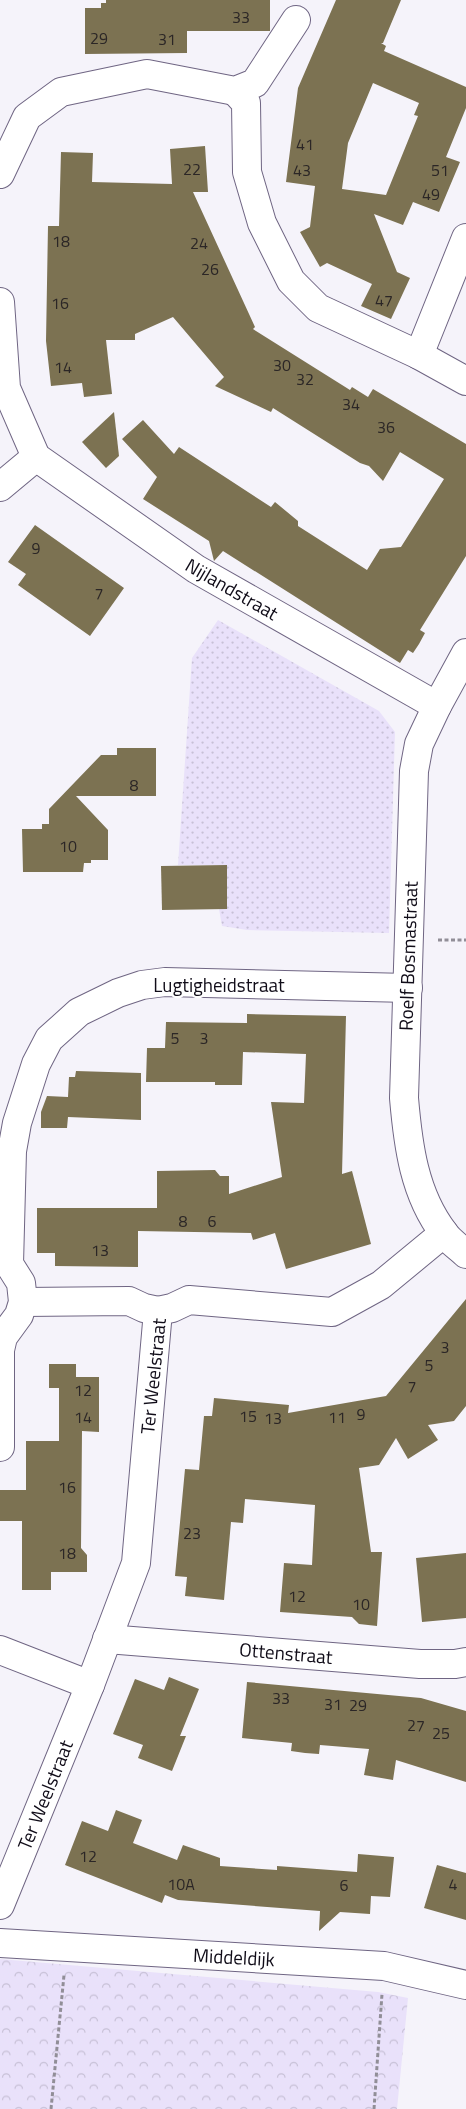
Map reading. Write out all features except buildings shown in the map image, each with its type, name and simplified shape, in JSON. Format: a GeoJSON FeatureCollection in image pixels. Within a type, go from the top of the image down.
{"type":"FeatureCollection","features":[{"type":"Feature","properties":{"kind":"street"},"geometry":{"type":"LineString","coordinates":[[0,174],[27,117],[61,92],[147,74],[235,90],[255,83],[296,20]]}},
{"type":"Feature","properties":{"kind":"street"},"geometry":{"type":"LineString","coordinates":[[235,90],[246,103],[247,172],[262,223],[291,281],[318,308],[419,355],[466,381]]}},
{"type":"Feature","properties":{"kind":"street"},"geometry":{"type":"LineString","coordinates":[[419,355],[466,238]]}},
{"type":"Feature","properties":{"kind":"street"},"geometry":{"type":"LineString","coordinates":[[0,302],[6,388],[36,457],[0,487]]}},
{"type":"Feature","properties":{"kind":"street","name":"Nijlandstraat"},"geometry":{"type":"LineString","coordinates":[[36,457],[196,569],[437,706]]}},
{"type":"Feature","properties":{"kind":"street","name":"Roelf Bosmastraat"},"geometry":{"type":"LineString","coordinates":[[466,653],[419,744],[414,771],[404,1098],[408,1145],[418,1180],[430,1209],[444,1234],[466,1254]]}},
{"type":"Feature","properties":{"kind":"street","name":"Lugtigheidstraat"},"geometry":{"type":"LineString","coordinates":[[23,1302],[21,1283],[9,1264],[12,1151],[17,1123],[36,1064],[49,1039],[79,1012],[118,993],[142,984],[166,982],[408,988]]}},
{"type":"Feature","properties":{"kind":"street","name":"Ter Weelstraat"},"geometry":{"type":"LineString","coordinates":[[0,1905],[90,1685],[136,1563],[158,1311],[172,1308],[189,1300],[332,1312],[381,1285],[444,1234]]}},
{"type":"Feature","properties":{"kind":"street"},"geometry":{"type":"LineString","coordinates":[[0,1448],[0,1350],[3,1337],[19,1315],[23,1302],[130,1301],[144,1308],[158,1311]]}},
{"type":"Feature","properties":{"kind":"street","name":"Ottenstraat"},"geometry":{"type":"LineString","coordinates":[[107,1639],[420,1664],[455,1664],[466,1662]]}},
{"type":"Feature","properties":{"kind":"street"},"geometry":{"type":"LineString","coordinates":[[0,1650],[90,1685]]}},
{"type":"Feature","properties":{"kind":"street","name":"Middeldijk"},"geometry":{"type":"LineString","coordinates":[[0,1943],[384,1966],[466,1985]]}},
{"type":"Feature","properties":{"kind":"path"},"geometry":{"type":"LineString","coordinates":[[51,2109],[66,1947]]}},
{"type":"Feature","properties":{"kind":"path"},"geometry":{"type":"LineString","coordinates":[[374,2109],[384,1966]]}},
{"type":"Feature","properties":{"kind":"green space"},"geometry":{"type":"Polygon","coordinates":[[[218,620],[379,711],[395,732],[389,933],[247,930],[222,926],[219,909],[219,865],[178,865],[192,658],[218,620]]]}},
{"type":"Feature","properties":{"kind":"green space"},"geometry":{"type":"Polygon","coordinates":[[[0,1959],[378,1992],[408,1998],[397,2109],[0,2109],[0,1959]]]}}]}
